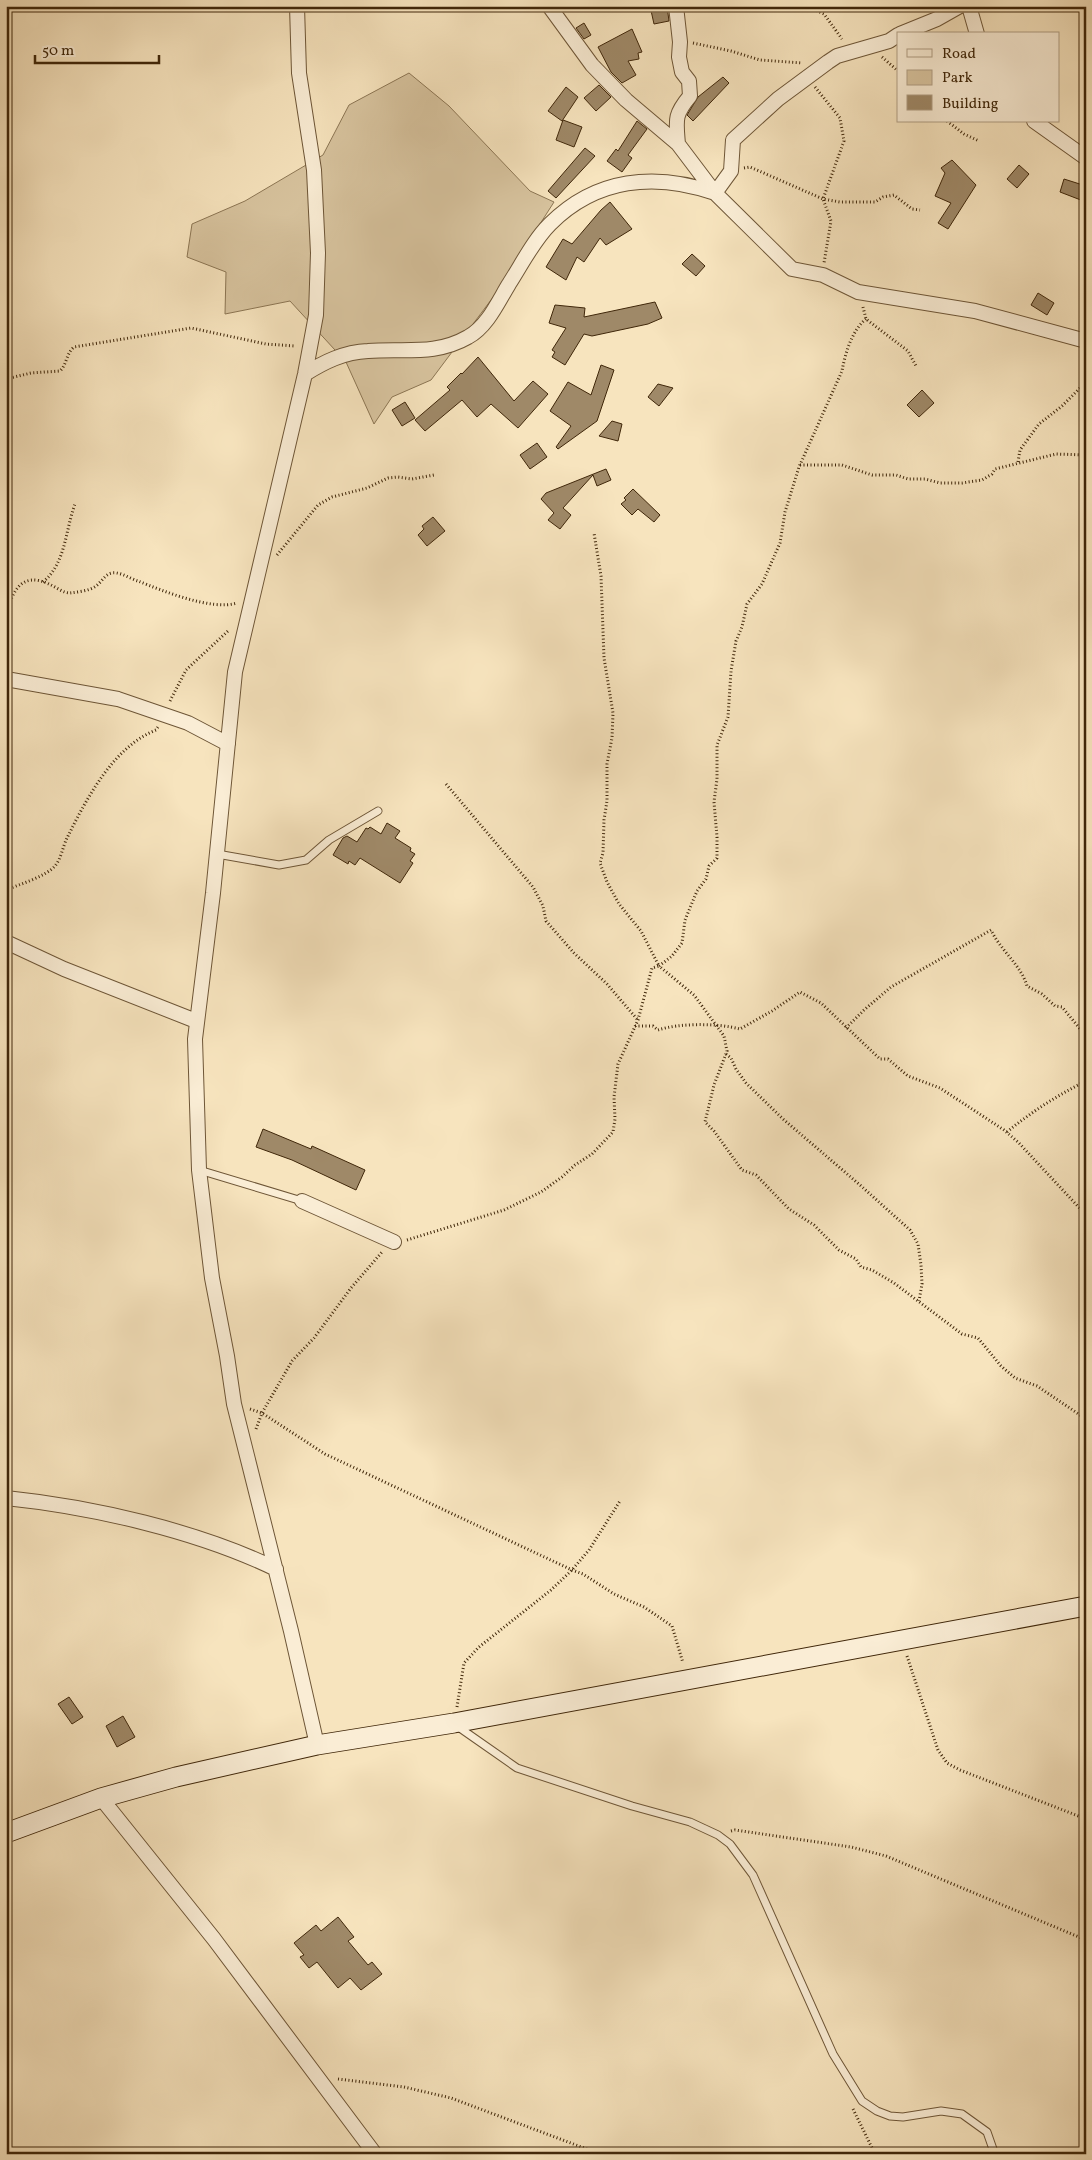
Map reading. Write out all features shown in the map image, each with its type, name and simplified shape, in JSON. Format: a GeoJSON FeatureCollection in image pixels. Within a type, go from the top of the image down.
{"type":"FeatureCollection","features":[{"type":"Feature","properties":{"kind":"street"},"geometry":{"type":"LineString","coordinates":[[297,6],[299,73],[314,170],[318,253],[316,315],[305,374],[235,672],[217,854],[196,1021],[195,1066],[199,1170],[212,1278],[228,1356],[234,1404],[276,1569],[317,1745]]}},
{"type":"Feature","properties":{"kind":"street"},"geometry":{"type":"LineString","coordinates":[[549,6],[592,65],[626,100],[678,144],[715,193],[792,269],[822,275],[858,292],[975,311],[1086,341]]}},
{"type":"Feature","properties":{"kind":"street"},"geometry":{"type":"LineString","coordinates":[[676,6],[680,42],[679,57],[682,72],[690,81],[690,96],[678,110],[676,122],[678,144]]}},
{"type":"Feature","properties":{"kind":"street"},"geometry":{"type":"LineString","coordinates":[[904,32],[938,19],[960,6]]}},
{"type":"Feature","properties":{"kind":"street"},"geometry":{"type":"LineString","coordinates":[[969,6],[976,32]]}},
{"type":"Feature","properties":{"kind":"street"},"geometry":{"type":"LineString","coordinates":[[715,193],[731,171],[733,140],[778,99],[837,56],[889,40],[897,35]]}},
{"type":"Feature","properties":{"kind":"street"},"geometry":{"type":"LineString","coordinates":[[1035,122],[1086,158]]}},
{"type":"Feature","properties":{"kind":"street"},"geometry":{"type":"LineString","coordinates":[[305,374],[324,362],[344,355],[367,351],[435,350],[452,346],[470,336],[485,322],[539,238],[550,225],[564,212],[593,193],[617,185],[644,180],[670,181],[695,186],[715,193]]}},
{"type":"Feature","properties":{"kind":"street"},"geometry":{"type":"LineString","coordinates":[[6,679],[118,699],[188,723],[228,744]]}},
{"type":"Feature","properties":{"kind":"street"},"geometry":{"type":"LineString","coordinates":[[6,942],[64,969],[196,1021]]}},
{"type":"Feature","properties":{"kind":"street"},"geometry":{"type":"LineString","coordinates":[[302,1201],[394,1242]]}},
{"type":"Feature","properties":{"kind":"street"},"geometry":{"type":"LineString","coordinates":[[6,1498],[35,1500],[102,1513],[194,1536],[276,1569]]}},
{"type":"Feature","properties":{"kind":"street"},"geometry":{"type":"LineString","coordinates":[[6,1833],[101,1798],[176,1777],[317,1745],[454,1724],[686,1679],[902,1642],[1086,1606]]}},
{"type":"Feature","properties":{"kind":"street"},"geometry":{"type":"LineString","coordinates":[[101,1798],[214,1939],[375,2154]]}},
{"type":"Feature","properties":{"kind":"lane"},"geometry":{"type":"LineString","coordinates":[[217,854],[279,865],[306,860],[329,840],[378,810]]}},
{"type":"Feature","properties":{"kind":"lane"},"geometry":{"type":"LineString","coordinates":[[199,1170],[302,1201]]}},
{"type":"Feature","properties":{"kind":"lane"},"geometry":{"type":"LineString","coordinates":[[454,1724],[517,1768],[632,1806],[690,1822],[718,1835],[741,1856],[753,1875],[833,2054],[859,2096],[877,2111],[890,2116],[903,2117],[941,2111],[954,2111],[962,2114],[987,2132],[994,2152]]}},
{"type":"Feature","properties":{"kind":"path"},"geometry":{"type":"LineString","coordinates":[[807,6],[824,14],[840,38],[859,50]]}},
{"type":"Feature","properties":{"kind":"path"},"geometry":{"type":"LineString","coordinates":[[680,42],[715,47],[760,60],[828,62]]}},
{"type":"Feature","properties":{"kind":"path"},"geometry":{"type":"LineString","coordinates":[[806,77],[840,118],[844,141],[822,199],[831,221],[822,275]]}},
{"type":"Feature","properties":{"kind":"path"},"geometry":{"type":"LineString","coordinates":[[948,122],[979,142]]}},
{"type":"Feature","properties":{"kind":"path"},"geometry":{"type":"LineString","coordinates":[[731,171],[750,168],[822,199],[840,202],[875,202],[883,197],[894,195],[912,209],[920,210]]}},
{"type":"Feature","properties":{"kind":"path"},"geometry":{"type":"LineString","coordinates":[[858,292],[866,319],[908,351],[916,366]]}},
{"type":"Feature","properties":{"kind":"path"},"geometry":{"type":"LineString","coordinates":[[247,1452],[262,1413],[292,1361],[314,1338],[377,1256],[394,1242],[415,1238],[504,1210],[541,1192],[592,1154],[613,1132],[615,1119],[614,1097],[618,1064],[638,1020],[652,968],[659,966],[672,956],[682,943],[685,920],[697,891],[706,879],[709,866],[717,858],[714,802],[718,779],[717,745],[728,717],[730,671],[736,641],[742,627],[747,604],[762,584],[780,543],[785,512],[800,465],[842,372],[844,356],[861,323],[866,319]]}},
{"type":"Feature","properties":{"kind":"path"},"geometry":{"type":"LineString","coordinates":[[6,379],[30,373],[60,372],[66,365],[69,352],[74,347],[191,328],[266,344],[311,347]]}},
{"type":"Feature","properties":{"kind":"path"},"geometry":{"type":"LineString","coordinates":[[1018,462],[1020,450],[1039,424],[1062,406],[1086,382]]}},
{"type":"Feature","properties":{"kind":"path"},"geometry":{"type":"LineString","coordinates":[[800,465],[842,466],[872,475],[896,475],[908,479],[925,478],[940,483],[962,483],[982,480],[992,474],[995,469],[1018,462],[1056,454],[1086,455]]}},
{"type":"Feature","properties":{"kind":"path"},"geometry":{"type":"LineString","coordinates":[[260,571],[283,551],[318,505],[332,497],[367,488],[388,478],[412,479],[434,475]]}},
{"type":"Feature","properties":{"kind":"path"},"geometry":{"type":"LineString","coordinates":[[43,582],[54,573],[63,550],[68,521],[75,504]]}},
{"type":"Feature","properties":{"kind":"path"},"geometry":{"type":"LineString","coordinates":[[594,533],[600,576],[604,658],[613,713],[612,738],[607,764],[607,801],[604,820],[603,853],[600,863],[607,882],[619,904],[641,931],[659,966],[694,995],[724,1036],[726,1054],[714,1085],[705,1122],[714,1131],[742,1170],[756,1175],[789,1208],[814,1225],[839,1250],[856,1259],[861,1267],[872,1270],[894,1283],[962,1334],[978,1338],[1001,1366],[1015,1378],[1037,1386],[1086,1419]]}},
{"type":"Feature","properties":{"kind":"path"},"geometry":{"type":"LineString","coordinates":[[6,615],[12,594],[19,585],[30,581],[43,582],[67,593],[81,592],[96,586],[105,576],[112,572],[120,573],[193,600],[222,605],[234,604],[252,597]]}},
{"type":"Feature","properties":{"kind":"path"},"geometry":{"type":"LineString","coordinates":[[6,890],[36,878],[55,866],[66,839],[109,767],[139,737],[156,730],[186,670],[226,632],[247,620]]}},
{"type":"Feature","properties":{"kind":"path"},"geometry":{"type":"LineString","coordinates":[[446,784],[533,887],[543,906],[546,921],[574,953],[607,984],[638,1020]]}},
{"type":"Feature","properties":{"kind":"path"},"geometry":{"type":"LineString","coordinates":[[846,1028],[892,987],[991,930],[997,942],[1023,973],[1027,986],[1042,994],[1055,1006],[1062,1008],[1086,1036]]}},
{"type":"Feature","properties":{"kind":"path"},"geometry":{"type":"LineString","coordinates":[[635,1026],[653,1026],[658,1030],[670,1026],[728,1026],[740,1029],[800,992],[822,1003],[846,1028],[864,1041],[880,1059],[888,1059],[908,1076],[940,1088],[1007,1132],[1086,1215]]}},
{"type":"Feature","properties":{"kind":"path"},"geometry":{"type":"LineString","coordinates":[[726,1054],[731,1058],[746,1083],[783,1119],[910,1230],[918,1244],[920,1258],[922,1284],[919,1301]]}},
{"type":"Feature","properties":{"kind":"path"},"geometry":{"type":"LineString","coordinates":[[1007,1132],[1024,1120],[1032,1111],[1086,1081]]}},
{"type":"Feature","properties":{"kind":"path"},"geometry":{"type":"LineString","coordinates":[[234,1404],[262,1413],[325,1454],[582,1574],[614,1594],[644,1607],[672,1626],[681,1651],[686,1679]]}},
{"type":"Feature","properties":{"kind":"path"},"geometry":{"type":"LineString","coordinates":[[454,1724],[464,1663],[478,1647],[551,1590],[572,1570],[589,1550],[620,1500]]}},
{"type":"Feature","properties":{"kind":"path"},"geometry":{"type":"LineString","coordinates":[[902,1642],[938,1750],[947,1763],[960,1770],[1086,1820]]}},
{"type":"Feature","properties":{"kind":"path"},"geometry":{"type":"LineString","coordinates":[[718,1835],[735,1830],[850,1847],[886,1856],[1086,1940]]}},
{"type":"Feature","properties":{"kind":"path"},"geometry":{"type":"LineString","coordinates":[[317,2076],[404,2087],[451,2098],[600,2154]]}},
{"type":"Feature","properties":{"kind":"green space"},"geometry":{"type":"Polygon","coordinates":[[[409,73],[449,106],[530,191],[554,202],[494,296],[431,380],[392,397],[374,424],[346,362],[290,301],[225,314],[226,272],[187,257],[192,224],[245,201],[323,155],[349,105],[409,73]]]}},
{"type":"Feature","properties":{"kind":"building"},"geometry":{"type":"Polygon","coordinates":[[[650,6],[667,6],[669,21],[654,24],[650,6]]]}},
{"type":"Feature","properties":{"kind":"building"},"geometry":{"type":"Polygon","coordinates":[[[584,23],[591,35],[584,39],[576,28],[584,23]]]}},
{"type":"Feature","properties":{"kind":"building"},"geometry":{"type":"Polygon","coordinates":[[[632,29],[642,52],[638,53],[639,59],[628,61],[636,75],[622,83],[611,72],[598,47],[632,29]]]}},
{"type":"Feature","properties":{"kind":"building"},"geometry":{"type":"Polygon","coordinates":[[[723,77],[729,83],[693,121],[687,115],[698,97],[723,77]]]}},
{"type":"Feature","properties":{"kind":"building"},"geometry":{"type":"Polygon","coordinates":[[[599,85],[611,97],[596,111],[584,98],[599,85]]]}},
{"type":"Feature","properties":{"kind":"building"},"geometry":{"type":"Polygon","coordinates":[[[566,87],[578,97],[562,121],[548,111],[566,87]]]}},
{"type":"Feature","properties":{"kind":"building"},"geometry":{"type":"Polygon","coordinates":[[[563,120],[582,127],[574,147],[556,140],[563,120]]]}},
{"type":"Feature","properties":{"kind":"building"},"geometry":{"type":"Polygon","coordinates":[[[637,121],[647,129],[628,155],[632,158],[622,172],[607,161],[616,149],[618,151],[637,121]]]}},
{"type":"Feature","properties":{"kind":"building"},"geometry":{"type":"Polygon","coordinates":[[[585,148],[595,156],[556,198],[548,191],[585,148]]]}},
{"type":"Feature","properties":{"kind":"building"},"geometry":{"type":"Polygon","coordinates":[[[952,160],[976,185],[948,229],[938,223],[951,203],[935,196],[945,173],[941,168],[952,160]]]}},
{"type":"Feature","properties":{"kind":"building"},"geometry":{"type":"Polygon","coordinates":[[[1019,165],[1029,174],[1017,188],[1007,179],[1019,165]]]}},
{"type":"Feature","properties":{"kind":"building"},"geometry":{"type":"Polygon","coordinates":[[[1064,179],[1086,186],[1086,202],[1060,192],[1064,179]]]}},
{"type":"Feature","properties":{"kind":"building"},"geometry":{"type":"Polygon","coordinates":[[[610,202],[632,229],[606,245],[600,238],[584,262],[577,257],[566,280],[546,267],[563,239],[572,244],[610,202]]]}},
{"type":"Feature","properties":{"kind":"building"},"geometry":{"type":"Polygon","coordinates":[[[692,254],[705,266],[696,276],[682,264],[692,254]]]}},
{"type":"Feature","properties":{"kind":"building"},"geometry":{"type":"Polygon","coordinates":[[[1038,293],[1054,303],[1047,315],[1031,305],[1038,293]]]}},
{"type":"Feature","properties":{"kind":"building"},"geometry":{"type":"Polygon","coordinates":[[[655,302],[662,318],[648,324],[592,336],[584,334],[565,365],[552,357],[555,352],[552,350],[566,328],[549,323],[555,305],[585,308],[584,317],[655,302]]]}},
{"type":"Feature","properties":{"kind":"building"},"geometry":{"type":"Polygon","coordinates":[[[478,357],[514,401],[533,381],[548,394],[518,428],[491,404],[477,417],[462,400],[425,431],[415,420],[450,390],[447,387],[478,357]]]}},
{"type":"Feature","properties":{"kind":"building"},"geometry":{"type":"Polygon","coordinates":[[[601,365],[614,370],[597,421],[558,449],[556,447],[571,426],[550,411],[568,382],[591,395],[601,365]]]}},
{"type":"Feature","properties":{"kind":"building"},"geometry":{"type":"Polygon","coordinates":[[[658,384],[673,388],[659,406],[648,397],[658,384]]]}},
{"type":"Feature","properties":{"kind":"building"},"geometry":{"type":"Polygon","coordinates":[[[922,390],[934,403],[919,417],[907,405],[922,390]]]}},
{"type":"Feature","properties":{"kind":"building"},"geometry":{"type":"Polygon","coordinates":[[[405,402],[415,418],[402,426],[392,410],[405,402]]]}},
{"type":"Feature","properties":{"kind":"building"},"geometry":{"type":"Polygon","coordinates":[[[612,421],[622,424],[618,441],[599,436],[612,421]]]}},
{"type":"Feature","properties":{"kind":"building"},"geometry":{"type":"Polygon","coordinates":[[[537,443],[547,457],[530,469],[520,455],[537,443]]]}},
{"type":"Feature","properties":{"kind":"building"},"geometry":{"type":"Polygon","coordinates":[[[606,469],[611,480],[597,486],[593,475],[563,508],[571,515],[560,529],[548,520],[554,513],[541,499],[546,493],[606,469]]]}},
{"type":"Feature","properties":{"kind":"building"},"geometry":{"type":"Polygon","coordinates":[[[633,489],[660,515],[654,522],[638,509],[632,515],[621,504],[633,489]]]}},
{"type":"Feature","properties":{"kind":"building"},"geometry":{"type":"Polygon","coordinates":[[[433,517],[445,531],[427,546],[418,535],[424,529],[422,526],[433,517]]]}},
{"type":"Feature","properties":{"kind":"building"},"geometry":{"type":"Polygon","coordinates":[[[387,823],[400,831],[395,838],[411,848],[410,851],[415,854],[410,861],[413,863],[400,883],[360,858],[355,865],[349,861],[348,864],[333,855],[343,838],[347,836],[357,842],[366,828],[370,827],[381,834],[387,823]]]}},
{"type":"Feature","properties":{"kind":"building"},"geometry":{"type":"Polygon","coordinates":[[[263,1129],[311,1149],[312,1146],[365,1170],[356,1190],[292,1160],[256,1147],[263,1129]]]}},
{"type":"Feature","properties":{"kind":"building"},"geometry":{"type":"Polygon","coordinates":[[[69,1697],[83,1717],[72,1724],[58,1704],[69,1697]]]}},
{"type":"Feature","properties":{"kind":"building"},"geometry":{"type":"Polygon","coordinates":[[[123,1716],[135,1737],[117,1747],[106,1726],[123,1716]]]}},
{"type":"Feature","properties":{"kind":"building"},"geometry":{"type":"Polygon","coordinates":[[[338,1917],[354,1937],[348,1941],[368,1965],[372,1962],[382,1974],[361,1990],[350,1978],[338,1988],[317,1962],[309,1968],[300,1957],[304,1955],[294,1943],[316,1925],[321,1931],[338,1917]]]}}]}
